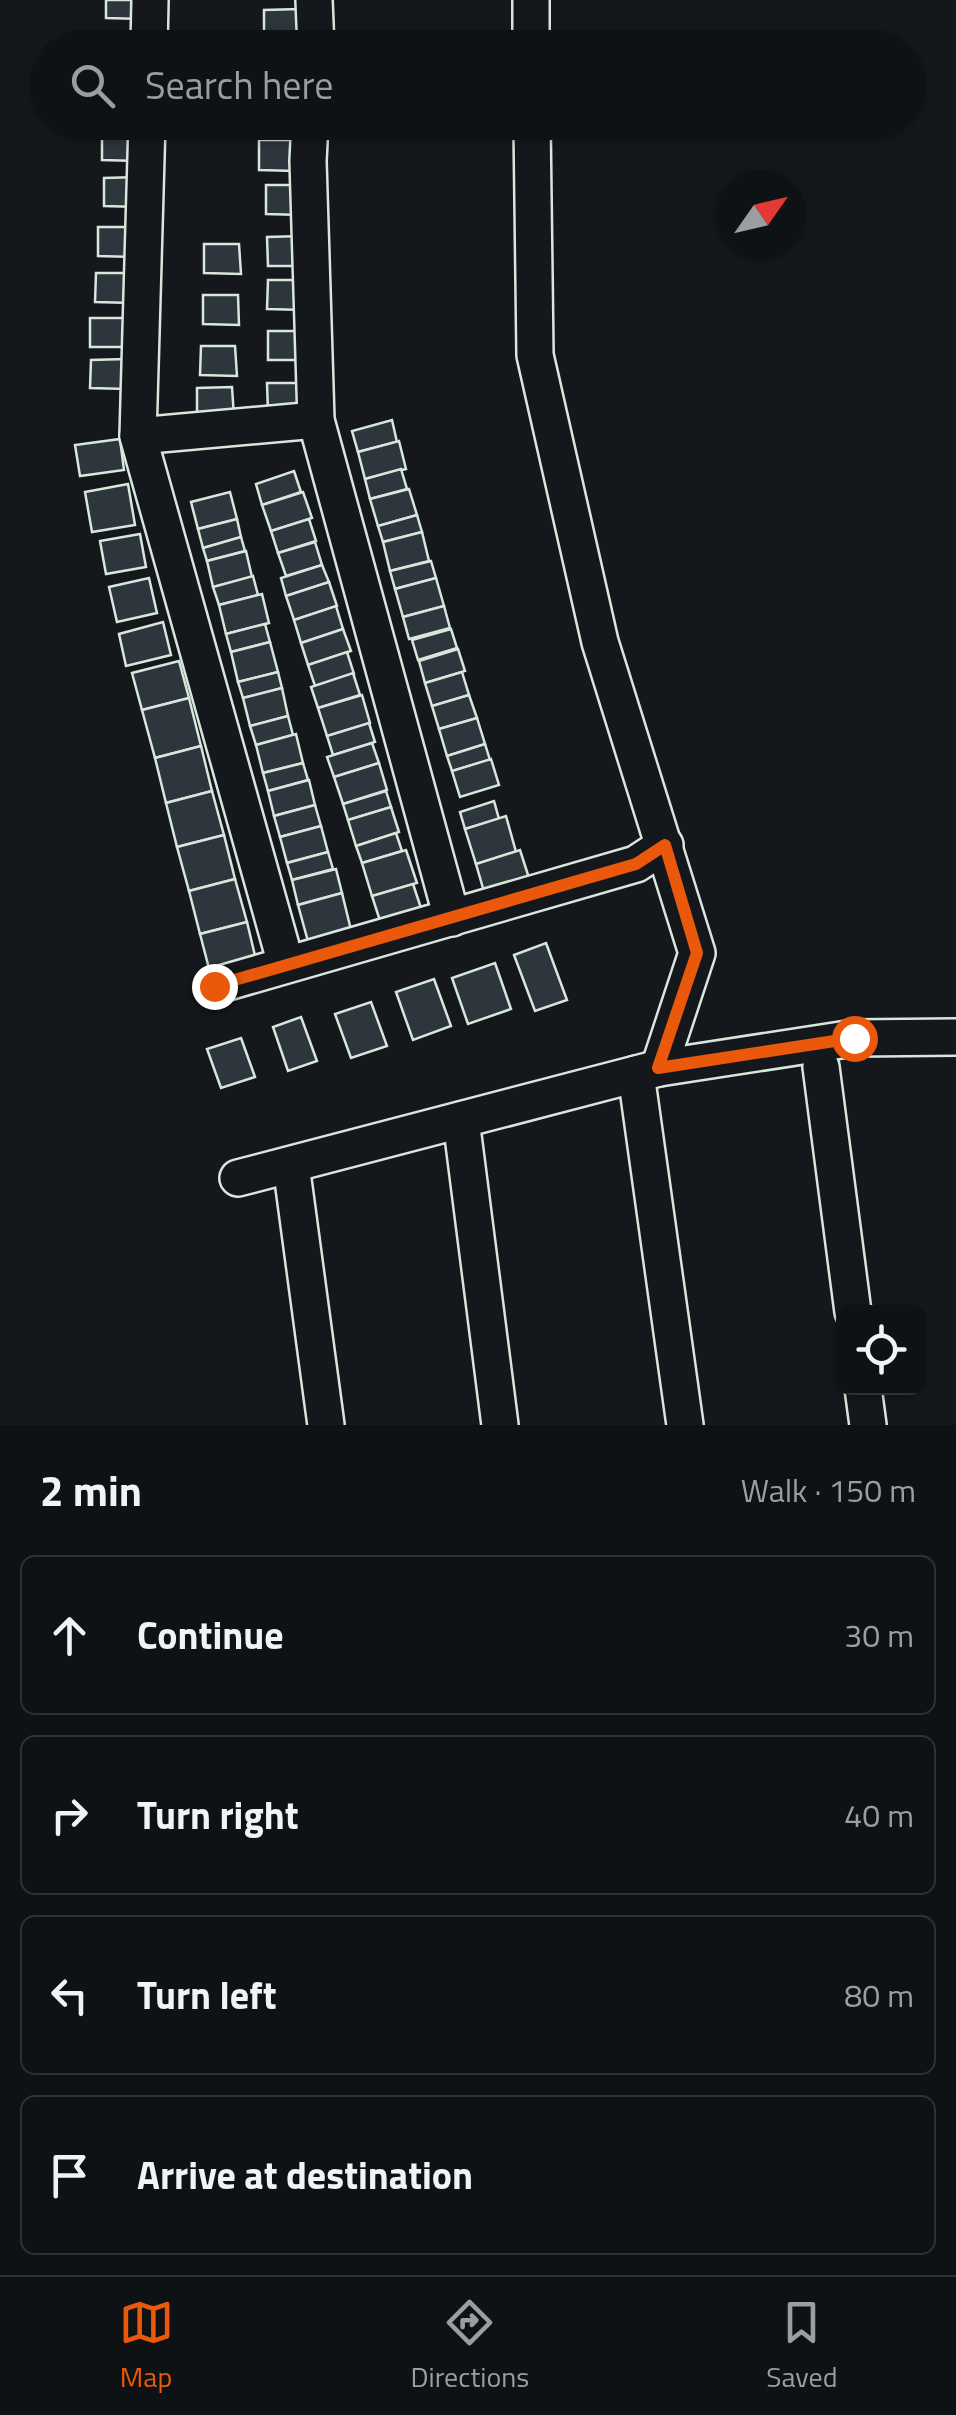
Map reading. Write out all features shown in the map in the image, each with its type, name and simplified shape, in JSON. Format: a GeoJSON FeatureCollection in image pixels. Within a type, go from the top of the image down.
{"type":"FeatureCollection","features":[{"type":"Feature","properties":{"kind":"street"},"geometry":{"type":"LineString","coordinates":[[149,30],[150,0]]}},
{"type":"Feature","properties":{"kind":"street"},"geometry":{"type":"LineString","coordinates":[[314,0],[315,30]]}},
{"type":"Feature","properties":{"kind":"street"},"geometry":{"type":"LineString","coordinates":[[531,0],[531,30]]}},
{"type":"Feature","properties":{"kind":"street"},"geometry":{"type":"LineString","coordinates":[[146,140],[138,436],[286,964]]}},
{"type":"Feature","properties":{"kind":"street"},"geometry":{"type":"LineString","coordinates":[[309,140],[316,420],[452,918]]}},
{"type":"Feature","properties":{"kind":"street"},"geometry":{"type":"LineString","coordinates":[[532,140],[535,355],[600,642],[697,953],[647,1071],[685,1425]]}},
{"type":"Feature","properties":{"kind":"street"},"geometry":{"type":"LineString","coordinates":[[138,436],[316,420]]}},
{"type":"Feature","properties":{"kind":"street"},"geometry":{"type":"LineString","coordinates":[[214,986],[636,864],[665,845]]}},
{"type":"Feature","properties":{"kind":"street"},"geometry":{"type":"LineString","coordinates":[[238,1178],[647,1071],[854,1038],[956,1036]]}},
{"type":"Feature","properties":{"kind":"street"},"geometry":{"type":"LineString","coordinates":[[820,1067],[852,1305]]}},
{"type":"Feature","properties":{"kind":"street"},"geometry":{"type":"LineString","coordinates":[[461,1120],[500,1425]]}},
{"type":"Feature","properties":{"kind":"street"},"geometry":{"type":"LineString","coordinates":[[292,1164],[326,1425]]}},
{"type":"Feature","properties":{"kind":"street"},"geometry":{"type":"LineString","coordinates":[[865,1395],[868,1425]]}},
{"type":"Feature","properties":{"kind":"building"},"geometry":{"type":"Polygon","coordinates":[[[106,0],[142,0],[143,19],[106,18],[106,0]]]}},
{"type":"Feature","properties":{"kind":"building"},"geometry":{"type":"Polygon","coordinates":[[[299,9],[300,30],[264,30],[264,10],[299,9]]]}},
{"type":"Feature","properties":{"kind":"building"},"geometry":{"type":"Polygon","coordinates":[[[102,140],[137,140],[138,161],[102,160],[102,140]]]}},
{"type":"Feature","properties":{"kind":"building"},"geometry":{"type":"Polygon","coordinates":[[[259,140],[294,140],[295,171],[259,170],[259,140]]]}},
{"type":"Feature","properties":{"kind":"building"},"geometry":{"type":"Polygon","coordinates":[[[139,177],[140,207],[104,206],[104,178],[139,177]]]}},
{"type":"Feature","properties":{"kind":"building"},"geometry":{"type":"Polygon","coordinates":[[[266,185],[300,185],[302,215],[266,214],[266,185]]]}},
{"type":"Feature","properties":{"kind":"building"},"geometry":{"type":"Polygon","coordinates":[[[98,227],[132,227],[134,257],[98,256],[98,227]]]}},
{"type":"Feature","properties":{"kind":"building"},"geometry":{"type":"Polygon","coordinates":[[[302,236],[304,266],[268,266],[267,237],[302,236]]]}},
{"type":"Feature","properties":{"kind":"building"},"geometry":{"type":"Polygon","coordinates":[[[204,244],[239,244],[241,274],[204,273],[204,244]]]}},
{"type":"Feature","properties":{"kind":"building"},"geometry":{"type":"Polygon","coordinates":[[[96,273],[131,273],[132,303],[95,302],[96,273]]]}},
{"type":"Feature","properties":{"kind":"building"},"geometry":{"type":"Polygon","coordinates":[[[268,280],[302,280],[304,310],[267,309],[268,280]]]}},
{"type":"Feature","properties":{"kind":"building"},"geometry":{"type":"Polygon","coordinates":[[[203,295],[238,295],[239,325],[203,324],[203,295]]]}},
{"type":"Feature","properties":{"kind":"building"},"geometry":{"type":"Polygon","coordinates":[[[90,318],[124,318],[126,347],[90,347],[90,318]]]}},
{"type":"Feature","properties":{"kind":"building"},"geometry":{"type":"Polygon","coordinates":[[[268,331],[303,331],[304,360],[268,360],[268,331]]]}},
{"type":"Feature","properties":{"kind":"building"},"geometry":{"type":"Polygon","coordinates":[[[201,346],[235,346],[237,376],[200,375],[201,346]]]}},
{"type":"Feature","properties":{"kind":"building"},"geometry":{"type":"Polygon","coordinates":[[[125,359],[127,389],[90,388],[91,360],[125,359]]]}},
{"type":"Feature","properties":{"kind":"building"},"geometry":{"type":"Polygon","coordinates":[[[267,383],[302,383],[304,413],[268,412],[267,383]]]}},
{"type":"Feature","properties":{"kind":"building"},"geometry":{"type":"Polygon","coordinates":[[[232,387],[234,417],[197,417],[197,388],[232,387]]]}},
{"type":"Feature","properties":{"kind":"building"},"geometry":{"type":"Polygon","coordinates":[[[392,420],[397,442],[358,452],[352,431],[392,420]]]}},
{"type":"Feature","properties":{"kind":"building"},"geometry":{"type":"Polygon","coordinates":[[[120,439],[124,470],[80,476],[75,445],[120,439]]]}},
{"type":"Feature","properties":{"kind":"building"},"geometry":{"type":"Polygon","coordinates":[[[399,441],[406,469],[365,479],[358,452],[399,441]]]}},
{"type":"Feature","properties":{"kind":"building"},"geometry":{"type":"Polygon","coordinates":[[[401,469],[407,489],[370,499],[365,479],[401,469]]]}},
{"type":"Feature","properties":{"kind":"building"},"geometry":{"type":"Polygon","coordinates":[[[294,471],[301,492],[262,505],[256,484],[294,471]]]}},
{"type":"Feature","properties":{"kind":"building"},"geometry":{"type":"Polygon","coordinates":[[[128,484],[135,525],[92,532],[85,492],[128,484]]]}},
{"type":"Feature","properties":{"kind":"building"},"geometry":{"type":"Polygon","coordinates":[[[409,489],[417,515],[378,526],[370,499],[409,489]]]}},
{"type":"Feature","properties":{"kind":"building"},"geometry":{"type":"Polygon","coordinates":[[[230,492],[237,519],[198,529],[191,502],[230,492]]]}},
{"type":"Feature","properties":{"kind":"building"},"geometry":{"type":"Polygon","coordinates":[[[303,492],[312,518],[271,531],[262,505],[303,492]]]}},
{"type":"Feature","properties":{"kind":"building"},"geometry":{"type":"Polygon","coordinates":[[[417,515],[422,532],[383,542],[378,526],[417,515]]]}},
{"type":"Feature","properties":{"kind":"building"},"geometry":{"type":"Polygon","coordinates":[[[237,519],[241,537],[203,548],[198,529],[237,519]]]}},
{"type":"Feature","properties":{"kind":"building"},"geometry":{"type":"Polygon","coordinates":[[[309,519],[316,541],[278,553],[271,531],[309,519]]]}},
{"type":"Feature","properties":{"kind":"building"},"geometry":{"type":"Polygon","coordinates":[[[422,532],[429,561],[390,571],[383,542],[422,532]]]}},
{"type":"Feature","properties":{"kind":"building"},"geometry":{"type":"Polygon","coordinates":[[[140,534],[146,567],[106,574],[100,541],[140,534]]]}},
{"type":"Feature","properties":{"kind":"building"},"geometry":{"type":"Polygon","coordinates":[[[241,537],[245,551],[207,561],[203,548],[241,537]]]}},
{"type":"Feature","properties":{"kind":"building"},"geometry":{"type":"Polygon","coordinates":[[[315,542],[322,565],[286,576],[278,553],[315,542]]]}},
{"type":"Feature","properties":{"kind":"building"},"geometry":{"type":"Polygon","coordinates":[[[246,551],[252,577],[213,587],[207,561],[246,551]]]}},
{"type":"Feature","properties":{"kind":"building"},"geometry":{"type":"Polygon","coordinates":[[[431,561],[436,578],[395,589],[390,571],[431,561]]]}},
{"type":"Feature","properties":{"kind":"building"},"geometry":{"type":"Polygon","coordinates":[[[322,565],[329,582],[286,596],[281,578],[322,565]]]}},
{"type":"Feature","properties":{"kind":"building"},"geometry":{"type":"Polygon","coordinates":[[[253,576],[258,595],[219,605],[213,587],[253,576]]]}},
{"type":"Feature","properties":{"kind":"building"},"geometry":{"type":"Polygon","coordinates":[[[149,578],[157,613],[117,622],[109,587],[149,578]]]}},
{"type":"Feature","properties":{"kind":"building"},"geometry":{"type":"Polygon","coordinates":[[[436,578],[444,606],[403,617],[395,589],[436,578]]]}},
{"type":"Feature","properties":{"kind":"building"},"geometry":{"type":"Polygon","coordinates":[[[329,582],[337,606],[294,620],[286,596],[329,582]]]}},
{"type":"Feature","properties":{"kind":"building"},"geometry":{"type":"Polygon","coordinates":[[[262,594],[269,623],[226,634],[219,605],[262,594]]]}},
{"type":"Feature","properties":{"kind":"building"},"geometry":{"type":"Polygon","coordinates":[[[336,606],[343,629],[301,643],[294,620],[336,606]]]}},
{"type":"Feature","properties":{"kind":"building"},"geometry":{"type":"Polygon","coordinates":[[[444,606],[450,628],[409,639],[403,617],[444,606]]]}},
{"type":"Feature","properties":{"kind":"building"},"geometry":{"type":"Polygon","coordinates":[[[163,622],[171,655],[126,666],[119,634],[163,622]]]}},
{"type":"Feature","properties":{"kind":"building"},"geometry":{"type":"Polygon","coordinates":[[[265,624],[270,642],[231,652],[226,634],[265,624]]]}},
{"type":"Feature","properties":{"kind":"building"},"geometry":{"type":"Polygon","coordinates":[[[343,629],[351,651],[308,665],[301,643],[343,629]]]}},
{"type":"Feature","properties":{"kind":"building"},"geometry":{"type":"Polygon","coordinates":[[[451,629],[457,648],[418,660],[412,640],[451,629]]]}},
{"type":"Feature","properties":{"kind":"building"},"geometry":{"type":"Polygon","coordinates":[[[270,642],[278,672],[238,682],[231,652],[270,642]]]}},
{"type":"Feature","properties":{"kind":"building"},"geometry":{"type":"Polygon","coordinates":[[[458,649],[465,671],[425,683],[419,661],[458,649]]]}},
{"type":"Feature","properties":{"kind":"building"},"geometry":{"type":"Polygon","coordinates":[[[347,652],[354,674],[315,686],[308,665],[347,652]]]}},
{"type":"Feature","properties":{"kind":"building"},"geometry":{"type":"Polygon","coordinates":[[[179,661],[189,698],[142,710],[132,673],[179,661]]]}},
{"type":"Feature","properties":{"kind":"building"},"geometry":{"type":"Polygon","coordinates":[[[278,672],[282,688],[243,698],[238,682],[278,672]]]}},
{"type":"Feature","properties":{"kind":"building"},"geometry":{"type":"Polygon","coordinates":[[[462,672],[469,695],[432,706],[425,683],[462,672]]]}},
{"type":"Feature","properties":{"kind":"building"},"geometry":{"type":"Polygon","coordinates":[[[353,673],[360,695],[318,708],[311,687],[353,673]]]}},
{"type":"Feature","properties":{"kind":"building"},"geometry":{"type":"Polygon","coordinates":[[[282,688],[288,716],[250,726],[243,698],[282,688]]]}},
{"type":"Feature","properties":{"kind":"building"},"geometry":{"type":"Polygon","coordinates":[[[362,695],[370,723],[327,736],[318,708],[362,695]]]}},
{"type":"Feature","properties":{"kind":"building"},"geometry":{"type":"Polygon","coordinates":[[[469,695],[477,718],[439,729],[432,706],[469,695]]]}},
{"type":"Feature","properties":{"kind":"building"},"geometry":{"type":"Polygon","coordinates":[[[189,698],[201,746],[155,758],[142,710],[189,698]]]}},
{"type":"Feature","properties":{"kind":"building"},"geometry":{"type":"Polygon","coordinates":[[[288,716],[293,735],[256,745],[250,726],[288,716]]]}},
{"type":"Feature","properties":{"kind":"building"},"geometry":{"type":"Polygon","coordinates":[[[477,718],[485,744],[447,756],[439,729],[477,718]]]}},
{"type":"Feature","properties":{"kind":"building"},"geometry":{"type":"Polygon","coordinates":[[[369,723],[375,742],[333,755],[327,736],[369,723]]]}},
{"type":"Feature","properties":{"kind":"building"},"geometry":{"type":"Polygon","coordinates":[[[296,734],[303,763],[263,773],[256,745],[296,734]]]}},
{"type":"Feature","properties":{"kind":"building"},"geometry":{"type":"Polygon","coordinates":[[[372,743],[379,763],[334,777],[327,757],[372,743]]]}},
{"type":"Feature","properties":{"kind":"building"},"geometry":{"type":"Polygon","coordinates":[[[485,744],[490,760],[452,771],[447,756],[485,744]]]}},
{"type":"Feature","properties":{"kind":"building"},"geometry":{"type":"Polygon","coordinates":[[[201,746],[212,791],[166,803],[155,758],[201,746]]]}},
{"type":"Feature","properties":{"kind":"building"},"geometry":{"type":"Polygon","coordinates":[[[491,759],[499,785],[460,797],[452,771],[491,759]]]}},
{"type":"Feature","properties":{"kind":"building"},"geometry":{"type":"Polygon","coordinates":[[[303,763],[308,780],[268,791],[263,773],[303,763]]]}},
{"type":"Feature","properties":{"kind":"building"},"geometry":{"type":"Polygon","coordinates":[[[379,763],[387,790],[343,804],[334,777],[379,763]]]}},
{"type":"Feature","properties":{"kind":"building"},"geometry":{"type":"Polygon","coordinates":[[[309,780],[315,805],[274,816],[268,791],[309,780]]]}},
{"type":"Feature","properties":{"kind":"building"},"geometry":{"type":"Polygon","coordinates":[[[212,791],[224,835],[177,847],[166,803],[212,791]]]}},
{"type":"Feature","properties":{"kind":"building"},"geometry":{"type":"Polygon","coordinates":[[[386,791],[391,807],[348,820],[343,804],[386,791]]]}},
{"type":"Feature","properties":{"kind":"building"},"geometry":{"type":"Polygon","coordinates":[[[494,801],[499,819],[465,829],[460,812],[494,801]]]}},
{"type":"Feature","properties":{"kind":"building"},"geometry":{"type":"Polygon","coordinates":[[[315,805],[321,826],[280,837],[274,816],[315,805]]]}},
{"type":"Feature","properties":{"kind":"building"},"geometry":{"type":"Polygon","coordinates":[[[391,807],[399,832],[356,846],[348,820],[391,807]]]}},
{"type":"Feature","properties":{"kind":"building"},"geometry":{"type":"Polygon","coordinates":[[[506,816],[516,852],[476,864],[465,829],[506,816]]]}},
{"type":"Feature","properties":{"kind":"building"},"geometry":{"type":"Polygon","coordinates":[[[321,826],[328,852],[287,863],[280,837],[321,826]]]}},
{"type":"Feature","properties":{"kind":"building"},"geometry":{"type":"Polygon","coordinates":[[[396,833],[402,851],[362,863],[356,846],[396,833]]]}},
{"type":"Feature","properties":{"kind":"building"},"geometry":{"type":"Polygon","coordinates":[[[224,835],[235,879],[189,891],[177,847],[224,835]]]}},
{"type":"Feature","properties":{"kind":"building"},"geometry":{"type":"Polygon","coordinates":[[[406,850],[417,883],[372,896],[362,863],[406,850]]]}},
{"type":"Feature","properties":{"kind":"building"},"geometry":{"type":"Polygon","coordinates":[[[520,850],[530,881],[485,895],[476,864],[520,850]]]}},
{"type":"Feature","properties":{"kind":"building"},"geometry":{"type":"Polygon","coordinates":[[[328,852],[333,869],[292,880],[287,863],[328,852]]]}},
{"type":"Feature","properties":{"kind":"building"},"geometry":{"type":"Polygon","coordinates":[[[336,869],[342,893],[298,905],[292,880],[336,869]]]}},
{"type":"Feature","properties":{"kind":"building"},"geometry":{"type":"Polygon","coordinates":[[[235,879],[247,922],[200,934],[189,891],[235,879]]]}},
{"type":"Feature","properties":{"kind":"building"},"geometry":{"type":"Polygon","coordinates":[[[413,884],[423,914],[382,927],[372,896],[413,884]]]}},
{"type":"Feature","properties":{"kind":"building"},"geometry":{"type":"Polygon","coordinates":[[[342,893],[352,934],[309,945],[298,905],[342,893]]]}},
{"type":"Feature","properties":{"kind":"building"},"geometry":{"type":"Polygon","coordinates":[[[247,922],[257,964],[211,976],[200,934],[247,922]]]}},
{"type":"Feature","properties":{"kind":"building"},"geometry":{"type":"Polygon","coordinates":[[[546,943],[567,1000],[535,1011],[514,955],[546,943]]]}},
{"type":"Feature","properties":{"kind":"building"},"geometry":{"type":"Polygon","coordinates":[[[495,963],[511,1009],[468,1024],[452,978],[495,963]]]}},
{"type":"Feature","properties":{"kind":"building"},"geometry":{"type":"Polygon","coordinates":[[[434,979],[451,1026],[413,1040],[396,992],[434,979]]]}},
{"type":"Feature","properties":{"kind":"building"},"geometry":{"type":"Polygon","coordinates":[[[371,1002],[387,1046],[351,1058],[335,1014],[371,1002]]]}},
{"type":"Feature","properties":{"kind":"building"},"geometry":{"type":"Polygon","coordinates":[[[301,1017],[317,1061],[288,1071],[273,1027],[301,1017]]]}},
{"type":"Feature","properties":{"kind":"building"},"geometry":{"type":"Polygon","coordinates":[[[241,1038],[255,1077],[221,1088],[207,1049],[241,1038]]]}},
{"type":"Feature","properties":{"kind":"route"},"geometry":{"type":"LineString","coordinates":[[214,986],[636,864],[665,845],[697,953],[658,1068],[854,1038]]}}]}
